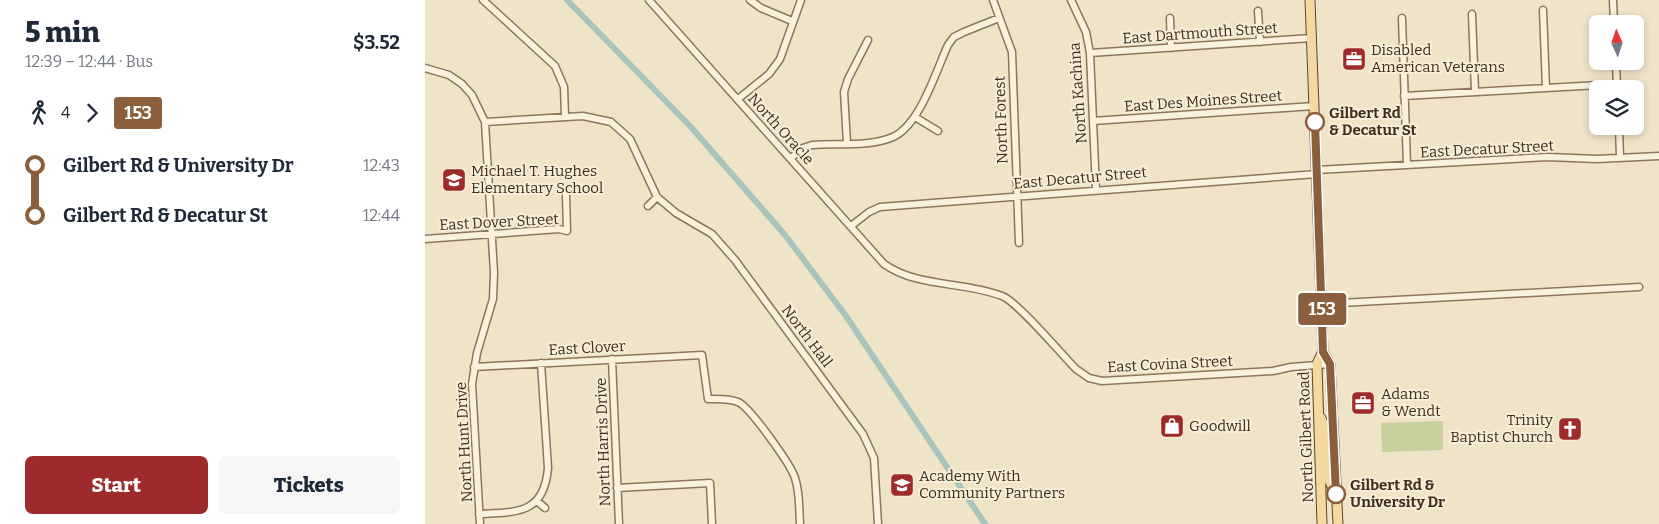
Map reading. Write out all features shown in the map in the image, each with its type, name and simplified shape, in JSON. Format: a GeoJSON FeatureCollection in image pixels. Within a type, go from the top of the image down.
{"type":"FeatureCollection","features":[{"type":"Feature","properties":{"kind":"main road","name":"North Gilbert Road"},"geometry":{"type":"LineString","coordinates":[[1310,0],[1322,304],[1323,352],[1317,364],[1322,524]]}},
{"type":"Feature","properties":{"kind":"main road","name":"North Gilbert Road"},"geometry":{"type":"LineString","coordinates":[[1323,352],[1330,364],[1338,524]]}},
{"type":"Feature","properties":{"kind":"main road"},"geometry":{"type":"LineString","coordinates":[[1319,416],[1325,428],[1328,451],[1334,454]]}},
{"type":"Feature","properties":{"kind":"main road"},"geometry":{"type":"LineString","coordinates":[[1320,455],[1327,460],[1329,480],[1336,494]]}},
{"type":"Feature","properties":{"kind":"street"},"geometry":{"type":"LineString","coordinates":[[483,0],[555,66],[564,86],[565,117]]}},
{"type":"Feature","properties":{"kind":"street","name":"North Oracle"},"geometry":{"type":"LineString","coordinates":[[649,0],[884,264],[896,272]]}},
{"type":"Feature","properties":{"kind":"street"},"geometry":{"type":"LineString","coordinates":[[750,0],[761,8],[792,21]]}},
{"type":"Feature","properties":{"kind":"street"},"geometry":{"type":"LineString","coordinates":[[738,99],[769,74],[780,59],[801,0]]}},
{"type":"Feature","properties":{"kind":"street","name":"North Forest"},"geometry":{"type":"LineString","coordinates":[[993,0],[1012,52],[1019,243]]}},
{"type":"Feature","properties":{"kind":"street","name":"North Kachina"},"geometry":{"type":"LineString","coordinates":[[1071,0],[1086,32],[1090,53],[1097,189]]}},
{"type":"Feature","properties":{"kind":"street"},"geometry":{"type":"LineString","coordinates":[[1613,0],[1614,15]]}},
{"type":"Feature","properties":{"kind":"street"},"geometry":{"type":"LineString","coordinates":[[1543,10],[1546,88]]}},
{"type":"Feature","properties":{"kind":"street"},"geometry":{"type":"LineString","coordinates":[[1258,11],[1260,42]]}},
{"type":"Feature","properties":{"kind":"street"},"geometry":{"type":"LineString","coordinates":[[1472,14],[1475,92]]}},
{"type":"Feature","properties":{"kind":"street"},"geometry":{"type":"LineString","coordinates":[[791,158],[807,146],[877,141],[893,137],[905,129],[915,117],[948,45],[954,37],[999,18]]}},
{"type":"Feature","properties":{"kind":"street"},"geometry":{"type":"LineString","coordinates":[[1170,18],[1171,48]]}},
{"type":"Feature","properties":{"kind":"street"},"geometry":{"type":"LineString","coordinates":[[1402,18],[1407,165]]}},
{"type":"Feature","properties":{"kind":"street","name":"East Dartmouth Street"},"geometry":{"type":"LineString","coordinates":[[1090,53],[1312,38]]}},
{"type":"Feature","properties":{"kind":"street"},"geometry":{"type":"LineString","coordinates":[[847,143],[844,92],[848,79],[868,40]]}},
{"type":"Feature","properties":{"kind":"street"},"geometry":{"type":"LineString","coordinates":[[425,68],[449,75],[462,84],[472,95],[485,122]]}},
{"type":"Feature","properties":{"kind":"street"},"geometry":{"type":"LineString","coordinates":[[1405,96],[1589,87]]}},
{"type":"Feature","properties":{"kind":"street","name":"East Des Moines Street"},"geometry":{"type":"LineString","coordinates":[[1093,121],[1314,106]]}},
{"type":"Feature","properties":{"kind":"street","name":"North Hall"},"geometry":{"type":"LineString","coordinates":[[485,122],[596,117],[611,122],[630,139],[657,197],[676,213],[712,234],[735,260],[863,434],[874,458],[878,524]]}},
{"type":"Feature","properties":{"kind":"street"},"geometry":{"type":"LineString","coordinates":[[915,117],[938,131]]}},
{"type":"Feature","properties":{"kind":"street","name":"North Hunt Drive"},"geometry":{"type":"LineString","coordinates":[[480,524],[473,397],[474,367],[493,299],[492,234],[485,122]]}},
{"type":"Feature","properties":{"kind":"street"},"geometry":{"type":"LineString","coordinates":[[1620,135],[1621,158]]}},
{"type":"Feature","properties":{"kind":"street","name":"East Decatur Street"},"geometry":{"type":"LineString","coordinates":[[851,226],[869,212],[880,207],[1407,165],[1548,157],[1621,158],[1659,156]]}},
{"type":"Feature","properties":{"kind":"street","name":"East Dover Street"},"geometry":{"type":"LineString","coordinates":[[425,239],[567,231],[566,195]]}},
{"type":"Feature","properties":{"kind":"street"},"geometry":{"type":"LineString","coordinates":[[648,206],[657,197]]}},
{"type":"Feature","properties":{"kind":"street","name":"East Covina Street"},"geometry":{"type":"LineString","coordinates":[[896,272],[1004,297],[1076,369],[1089,378],[1102,381],[1273,371],[1317,364],[1330,364]]}},
{"type":"Feature","properties":{"kind":"street"},"geometry":{"type":"LineString","coordinates":[[1322,304],[1639,288]]}},
{"type":"Feature","properties":{"kind":"street","name":"East Clover"},"geometry":{"type":"LineString","coordinates":[[474,367],[702,355],[707,399],[727,399],[739,402],[751,412],[792,470],[798,494],[800,524]]}},
{"type":"Feature","properties":{"kind":"street","name":"North Harris Drive"},"geometry":{"type":"LineString","coordinates":[[613,359],[619,524]]}},
{"type":"Feature","properties":{"kind":"street"},"geometry":{"type":"LineString","coordinates":[[479,514],[521,510],[537,501],[547,484],[548,468],[541,363]]}},
{"type":"Feature","properties":{"kind":"street"},"geometry":{"type":"LineString","coordinates":[[617,488],[710,483],[712,524]]}},
{"type":"Feature","properties":{"kind":"street"},"geometry":{"type":"LineString","coordinates":[[537,501],[545,508]]}},
{"type":"Feature","properties":{"kind":"green space"},"geometry":{"type":"Polygon","coordinates":[[[1443,421],[1443,450],[1382,452],[1381,423],[1443,421]]]}},
{"type":"Feature","properties":{"kind":"waterway"},"geometry":{"type":"LineString","coordinates":[[567,0],[690,126],[785,235],[846,316],[985,524]]}},
{"type":"Feature","properties":{"kind":"bus line","name":"153"},"geometry":{"type":"LineString","coordinates":[[1315,122],[1323,352],[1330,364],[1336,494]]}},
{"type":"Feature","properties":{"kind":"place","name":"Disabled American Veterans"},"geometry":{"type":"Point","coordinates":[1354,59]}},
{"type":"Feature","properties":{"kind":"place","name":"Gilbert Rd & Decatur St"},"geometry":{"type":"Point","coordinates":[1315,122]}},
{"type":"Feature","properties":{"kind":"place","name":"Michael T. Hughes Elementary School"},"geometry":{"type":"Point","coordinates":[454,180]}},
{"type":"Feature","properties":{"kind":"place","name":"Adams & Wendt"},"geometry":{"type":"Point","coordinates":[1363,403]}},
{"type":"Feature","properties":{"kind":"place","name":"Goodwill"},"geometry":{"type":"Point","coordinates":[1172,426]}},
{"type":"Feature","properties":{"kind":"place","name":"Trinity Baptist Church"},"geometry":{"type":"Point","coordinates":[1570,429]}},
{"type":"Feature","properties":{"kind":"place","name":"Academy With Community Partners"},"geometry":{"type":"Point","coordinates":[902,485]}},
{"type":"Feature","properties":{"kind":"place","name":"Gilbert Rd & University Dr"},"geometry":{"type":"Point","coordinates":[1336,494]}}]}
